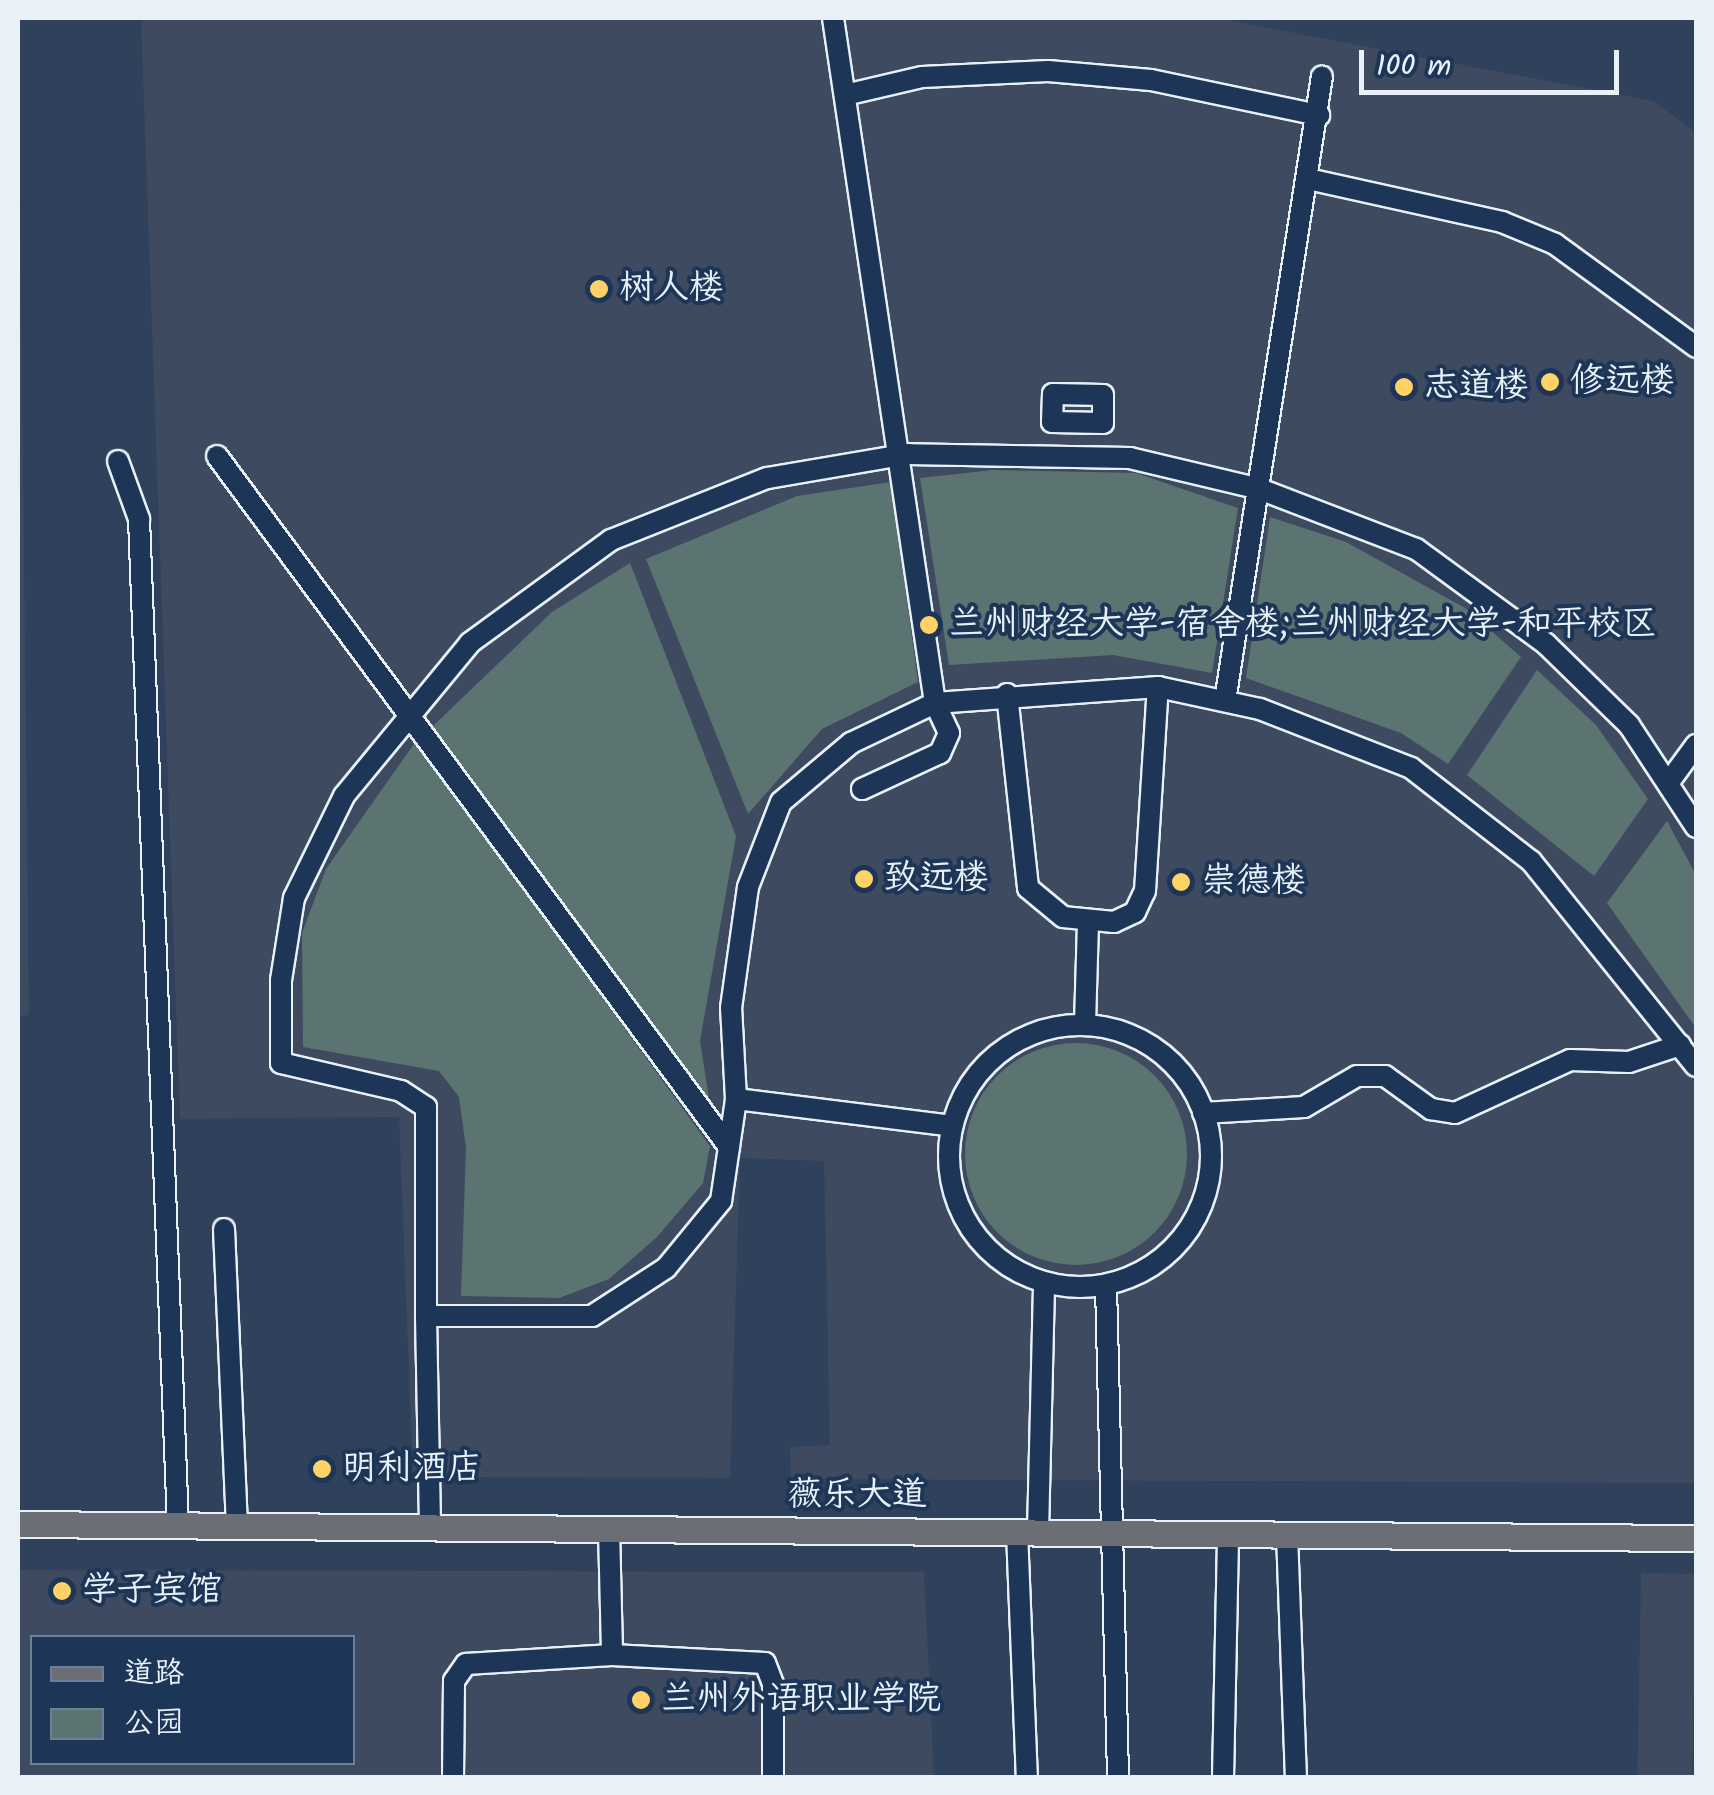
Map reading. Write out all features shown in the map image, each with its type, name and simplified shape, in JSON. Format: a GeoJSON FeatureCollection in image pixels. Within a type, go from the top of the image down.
{"type":"FeatureCollection","features":[{"type":"Feature","properties":{"kind":"main road","name":"薇乐大道"},"geometry":{"type":"LineString","coordinates":[[18,1524],[1696,1538]]}},
{"type":"Feature","properties":{"kind":"street"},"geometry":{"type":"LineString","coordinates":[[833,18],[935,703],[949,732],[940,753],[862,789]]}},
{"type":"Feature","properties":{"kind":"street"},"geometry":{"type":"LineString","coordinates":[[845,95],[922,76],[1048,71],[1151,80],[1319,114]]}},
{"type":"Feature","properties":{"kind":"street"},"geometry":{"type":"LineString","coordinates":[[1225,702],[1322,76]]}},
{"type":"Feature","properties":{"kind":"street"},"geometry":{"type":"LineString","coordinates":[[1308,178],[1502,222],[1555,244],[1696,347]]}},
{"type":"Feature","properties":{"kind":"street"},"geometry":{"type":"LineString","coordinates":[[1077,371],[1077,394]]}},
{"type":"Feature","properties":{"kind":"street"},"geometry":{"type":"LineString","coordinates":[[1053,394],[1103,395],[1103,422],[1076,422],[1052,422],[1053,394]]}},
{"type":"Feature","properties":{"kind":"street"},"geometry":{"type":"LineString","coordinates":[[1076,422],[1076,451]]}},
{"type":"Feature","properties":{"kind":"street"},"geometry":{"type":"LineString","coordinates":[[430,1528],[426,1107],[401,1091],[282,1063],[294,898],[344,796],[470,643],[610,540],[768,478],[900,456],[1076,451],[1260,489],[1416,549],[1546,644],[1629,725],[1696,827]]}},
{"type":"Feature","properties":{"kind":"street"},"geometry":{"type":"LineString","coordinates":[[217,456],[729,1147]]}},
{"type":"Feature","properties":{"kind":"street"},"geometry":{"type":"LineString","coordinates":[[118,461],[140,518],[178,1526]]}},
{"type":"Feature","properties":{"kind":"street"},"geometry":{"type":"LineString","coordinates":[[1007,694],[1028,888],[1048,911],[1088,920],[1125,919],[1145,892],[1158,687]]}},
{"type":"Feature","properties":{"kind":"street"},"geometry":{"type":"LineString","coordinates":[[426,1316],[592,1316],[666,1268],[721,1201],[736,1098],[731,1008],[748,887],[781,802],[851,743],[935,703],[1007,694],[1158,687],[1225,702],[1410,768],[1531,861],[1696,1066]]}},
{"type":"Feature","properties":{"kind":"street"},"geometry":{"type":"LineString","coordinates":[[1669,782],[1696,744]]}},
{"type":"Feature","properties":{"kind":"street"},"geometry":{"type":"LineString","coordinates":[[1085,1024],[1088,920]]}},
{"type":"Feature","properties":{"kind":"street"},"geometry":{"type":"LineString","coordinates":[[1085,1024],[1160,1053],[1203,1112],[1210,1168],[1194,1221],[1157,1263],[1106,1285],[1044,1283],[1000,1260],[964,1217],[952,1182],[952,1126],[976,1076],[1003,1050],[1085,1024]]}},
{"type":"Feature","properties":{"kind":"street"},"geometry":{"type":"LineString","coordinates":[[1203,1112],[1304,1106],[1357,1076],[1385,1076],[1431,1109],[1455,1113],[1570,1060],[1629,1062],[1680,1044]]}},
{"type":"Feature","properties":{"kind":"street"},"geometry":{"type":"LineString","coordinates":[[736,1098],[952,1126]]}},
{"type":"Feature","properties":{"kind":"street"},"geometry":{"type":"LineString","coordinates":[[224,1229],[237,1526]]}},
{"type":"Feature","properties":{"kind":"street"},"geometry":{"type":"LineString","coordinates":[[1026,1778],[1027,1532],[1044,1283]]}},
{"type":"Feature","properties":{"kind":"street"},"geometry":{"type":"LineString","coordinates":[[1106,1285],[1118,1778]]}},
{"type":"Feature","properties":{"kind":"street"},"geometry":{"type":"LineString","coordinates":[[609,1529],[612,1656]]}},
{"type":"Feature","properties":{"kind":"street"},"geometry":{"type":"LineString","coordinates":[[1223,1778],[1228,1534]]}},
{"type":"Feature","properties":{"kind":"street"},"geometry":{"type":"LineString","coordinates":[[1287,1534],[1296,1778]]}},
{"type":"Feature","properties":{"kind":"street"},"geometry":{"type":"LineString","coordinates":[[453,1778],[454,1682],[466,1664],[612,1656],[765,1663],[773,1676],[772,1778]]}},
{"type":"Feature","properties":{"kind":"shaded area"},"geometry":{"type":"Polygon","coordinates":[[[18,18],[29,1015],[18,1016],[18,18]]]}},
{"type":"Feature","properties":{"kind":"shaded area","name":"兰州财经大学-宿舍楼;兰州财经大学-和平校区"},"geometry":{"type":"Polygon","coordinates":[[[141,18],[1216,18],[1653,101],[1696,132],[1696,1483],[791,1479],[790,1447],[830,1445],[824,1161],[740,1158],[730,1478],[413,1477],[399,1117],[180,1119],[141,18]]]}},
{"type":"Feature","properties":{"kind":"shaded area","name":"兰州外语职业学院"},"geometry":{"type":"Polygon","coordinates":[[[18,1570],[924,1572],[934,1777],[18,1777],[18,1570]]]}},
{"type":"Feature","properties":{"kind":"shaded area"},"geometry":{"type":"Polygon","coordinates":[[[1641,1573],[1696,1574],[1692,1778],[1637,1777],[1641,1573]]]}},
{"type":"Feature","properties":{"kind":"green space"},"geometry":{"type":"Polygon","coordinates":[[[993,470],[1136,473],[1238,508],[1212,673],[1113,655],[949,665],[920,478],[993,470]]]}},
{"type":"Feature","properties":{"kind":"green space"},"geometry":{"type":"Polygon","coordinates":[[[891,482],[918,682],[822,729],[748,814],[646,559],[797,496],[891,482]]]}},
{"type":"Feature","properties":{"kind":"green space"},"geometry":{"type":"Polygon","coordinates":[[[1270,517],[1346,542],[1465,608],[1521,657],[1448,764],[1401,733],[1246,678],[1270,517]]]}},
{"type":"Feature","properties":{"kind":"green space"},"geometry":{"type":"Polygon","coordinates":[[[630,563],[736,836],[700,1041],[710,1105],[433,726],[552,612],[630,563]]]}},
{"type":"Feature","properties":{"kind":"green space"},"geometry":{"type":"Polygon","coordinates":[[[1537,670],[1596,725],[1648,799],[1594,876],[1467,775],[1537,670]]]}},
{"type":"Feature","properties":{"kind":"green space"},"geometry":{"type":"Polygon","coordinates":[[[416,741],[710,1146],[703,1183],[657,1237],[609,1279],[559,1298],[461,1296],[466,1148],[459,1097],[439,1071],[303,1047],[302,933],[326,869],[416,741]]]}},
{"type":"Feature","properties":{"kind":"green space"},"geometry":{"type":"Polygon","coordinates":[[[1667,821],[1696,875],[1696,1028],[1607,903],[1667,821]]]}},
{"type":"Feature","properties":{"kind":"green space"},"geometry":{"type":"Polygon","coordinates":[[[1076,1043],[1118,1052],[1154,1076],[1178,1112],[1187,1154],[1178,1196],[1154,1232],[1118,1256],[1076,1265],[1034,1256],[998,1232],[974,1196],[965,1154],[974,1112],[998,1076],[1034,1052],[1076,1043]]]}},
{"type":"Feature","properties":{"kind":"place","name":"树人楼"},"geometry":{"type":"Point","coordinates":[599,289]}},
{"type":"Feature","properties":{"kind":"place","name":"修远楼"},"geometry":{"type":"Point","coordinates":[1550,382]}},
{"type":"Feature","properties":{"kind":"place","name":"志道楼"},"geometry":{"type":"Point","coordinates":[1404,387]}},
{"type":"Feature","properties":{"kind":"place","name":"兰州财经大学-宿舍楼;兰州财经大学-和平校区"},"geometry":{"type":"Point","coordinates":[929,625]}},
{"type":"Feature","properties":{"kind":"place","name":"致远楼"},"geometry":{"type":"Point","coordinates":[864,879]}},
{"type":"Feature","properties":{"kind":"place","name":"崇德楼"},"geometry":{"type":"Point","coordinates":[1181,882]}},
{"type":"Feature","properties":{"kind":"place","name":"明利酒店"},"geometry":{"type":"Point","coordinates":[322,1469]}},
{"type":"Feature","properties":{"kind":"place","name":"学子宾馆"},"geometry":{"type":"Point","coordinates":[62,1591]}},
{"type":"Feature","properties":{"kind":"place","name":"兰州外语职业学院"},"geometry":{"type":"Point","coordinates":[641,1700]}}]}
